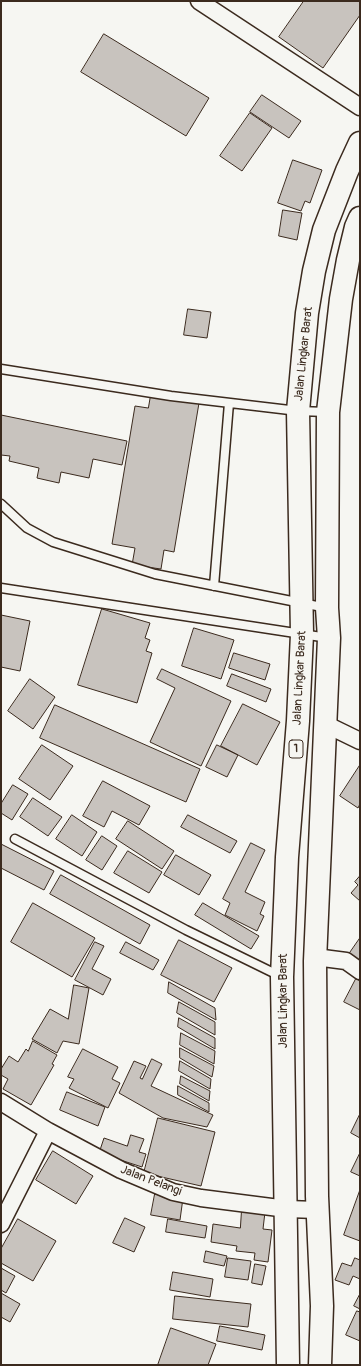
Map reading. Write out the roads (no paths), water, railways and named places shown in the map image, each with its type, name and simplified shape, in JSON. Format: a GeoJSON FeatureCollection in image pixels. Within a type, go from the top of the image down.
{"type":"FeatureCollection","features":[{"type":"Feature","properties":{"kind":"highway","name":"Jalan Lingkar Barat"},"geometry":{"type":"LineString","coordinates":[[288,1365],[287,1209],[282,977],[287,857],[298,720],[302,634],[298,411],[307,313],[316,264],[324,230],[347,171],[360,143]]}},
{"type":"Feature","properties":{"kind":"highway"},"geometry":{"type":"LineString","coordinates":[[320,1365],[322,1306],[317,1210],[315,957],[329,638],[328,412],[341,298],[348,260],[356,227],[360,218]]}},
{"type":"Feature","properties":{"kind":"street"},"geometry":{"type":"LineString","coordinates":[[199,1],[360,107]]}},
{"type":"Feature","properties":{"kind":"street"},"geometry":{"type":"LineString","coordinates":[[325,724],[360,741]]}},
{"type":"Feature","properties":{"kind":"street"},"geometry":{"type":"LineString","coordinates":[[315,957],[346,961],[360,970]]}},
{"type":"Feature","properties":{"kind":"street","name":"Jalan Pelangi"},"geometry":{"type":"LineString","coordinates":[[1,1102],[48,1131],[121,1170],[173,1192],[201,1198],[287,1209],[317,1210]]}},
{"type":"Feature","properties":{"kind":"street"},"geometry":{"type":"LineString","coordinates":[[1,1224],[48,1131]]}},
{"type":"Feature","properties":{"kind":"lane"},"geometry":{"type":"LineString","coordinates":[[1,369],[171,396],[298,411],[328,412]]}},
{"type":"Feature","properties":{"kind":"lane"},"geometry":{"type":"LineString","coordinates":[[214,586],[229,403]]}},
{"type":"Feature","properties":{"kind":"lane"},"geometry":{"type":"LineString","coordinates":[[1,504],[27,528],[53,542],[155,574],[328,608]]}},
{"type":"Feature","properties":{"kind":"lane"},"geometry":{"type":"LineString","coordinates":[[1,588],[329,638]]}},
{"type":"Feature","properties":{"kind":"lane"},"geometry":{"type":"LineString","coordinates":[[15,839],[186,930],[282,977]]}}]}
